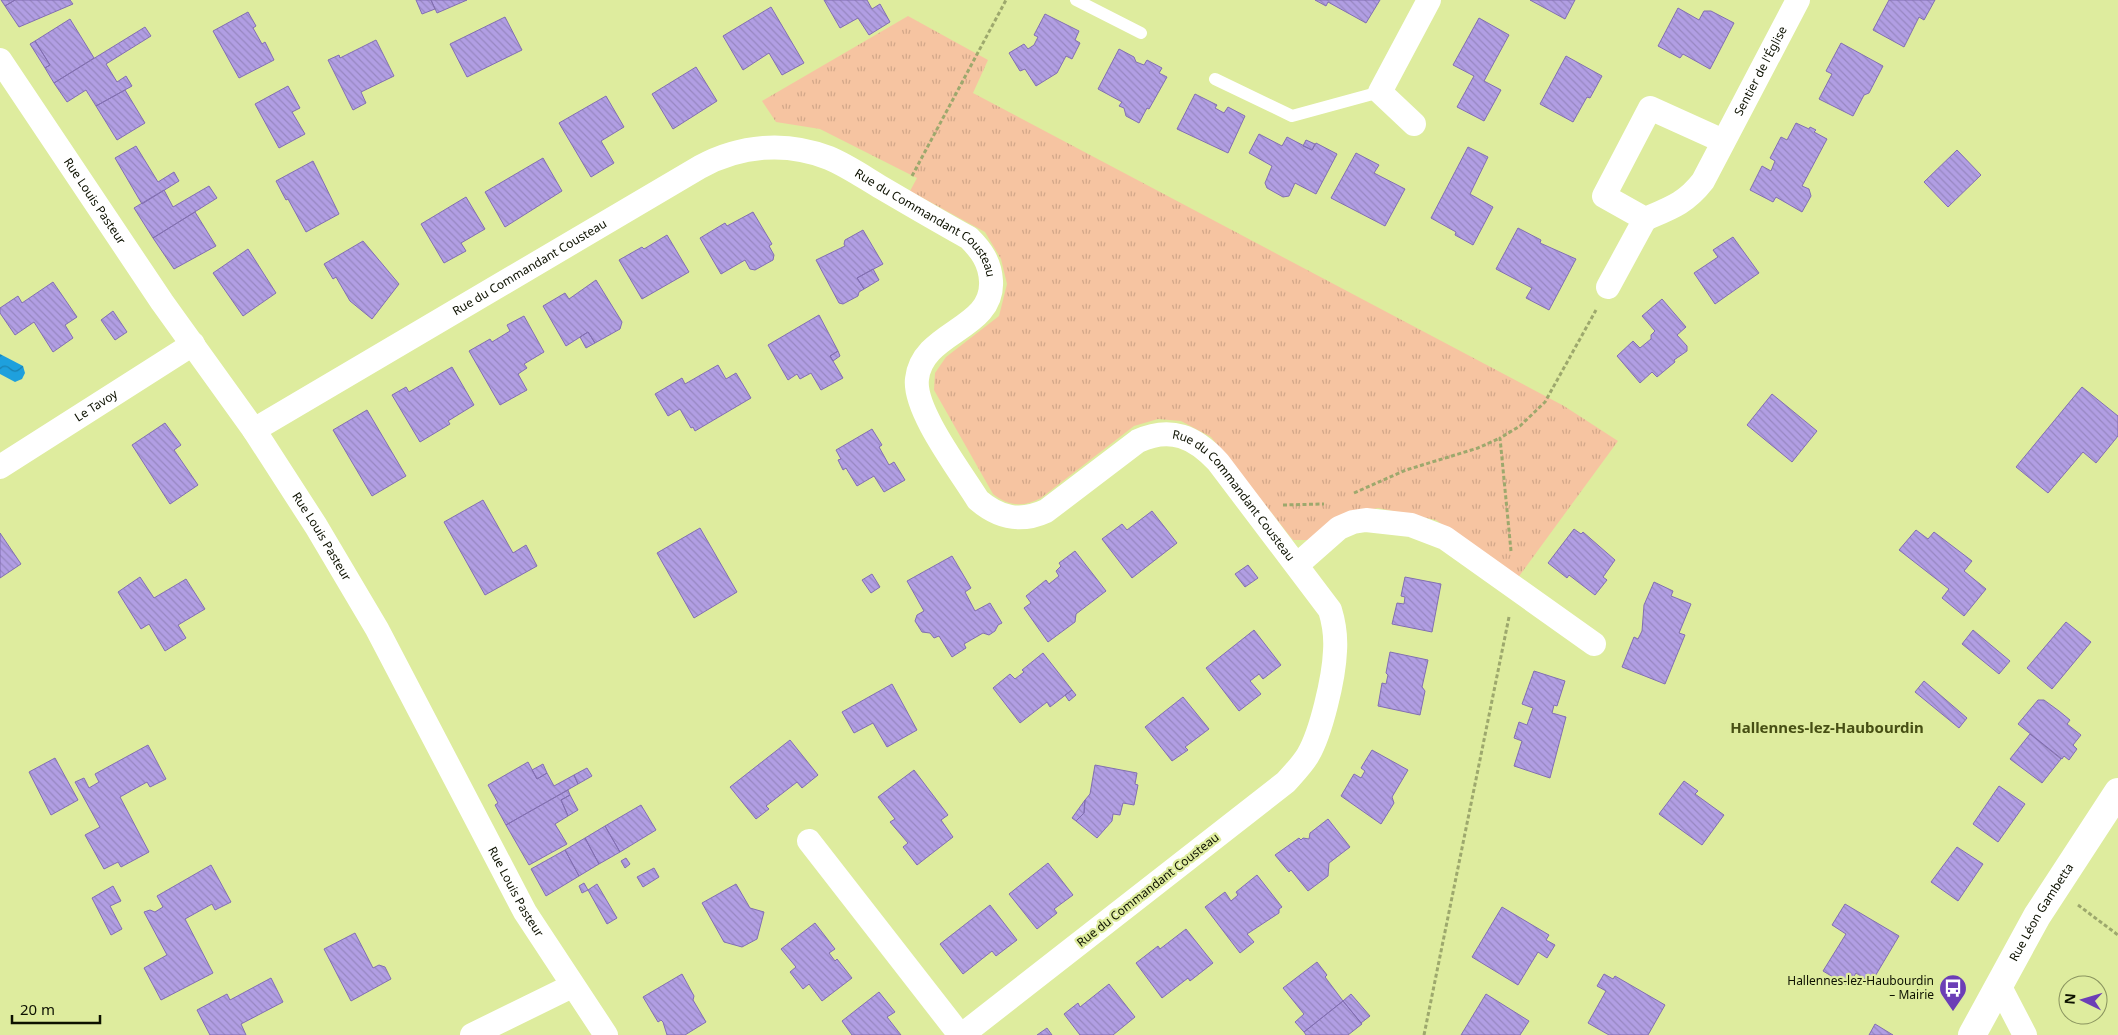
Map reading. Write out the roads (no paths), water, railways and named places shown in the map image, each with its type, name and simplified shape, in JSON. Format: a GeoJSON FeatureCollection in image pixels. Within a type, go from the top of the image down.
{"type":"FeatureCollection","features":[{"type":"Feature","properties":{"kind":"street"},"geometry":{"type":"LineString","coordinates":[[1414,124],[1380,92],[1428,0]]}},
{"type":"Feature","properties":{"kind":"street","name":"Sentier de l'Église"},"geometry":{"type":"LineString","coordinates":[[1645,219],[1679,205],[1692,195],[1703,181],[1798,0]]}},
{"type":"Feature","properties":{"kind":"street","name":"Rue Louis Pasteur"},"geometry":{"type":"LineString","coordinates":[[0,60],[162,302],[254,430],[316,526],[376,629],[525,912],[606,1035]]}},
{"type":"Feature","properties":{"kind":"street"},"geometry":{"type":"LineString","coordinates":[[1608,287],[1645,219],[1604,196],[1650,108],[1723,141]]}},
{"type":"Feature","properties":{"kind":"street","name":"Rue du Commandant Cousteau"},"geometry":{"type":"LineString","coordinates":[[254,430],[717,157],[753,148],[793,148],[830,159],[969,238],[980,249],[991,273],[989,298],[977,316],[936,344],[927,353],[917,378],[917,392],[926,417],[978,500],[988,509],[1011,518],[1036,516],[1046,511],[1138,441],[1150,436],[1164,434],[1178,435],[1194,441],[1207,450],[1330,610],[1334,624],[1335,645],[1324,714],[1317,736],[1299,768],[1268,797],[961,1035],[810,841]]}},
{"type":"Feature","properties":{"kind":"street","name":"Le Tavoy"},"geometry":{"type":"LineString","coordinates":[[0,467],[193,344]]}},
{"type":"Feature","properties":{"kind":"street","name":"Rue du Commandant Cousteau"},"geometry":{"type":"LineString","coordinates":[[1297,565],[1339,528],[1353,522],[1366,520],[1390,521],[1428,530],[1445,538],[1594,644]]}},
{"type":"Feature","properties":{"kind":"street","name":"Rue Léon Gambetta"},"geometry":{"type":"LineString","coordinates":[[1972,1035],[2054,888],[2118,792]]}},
{"type":"Feature","properties":{"kind":"street"},"geometry":{"type":"LineString","coordinates":[[1999,985],[2026,1035]]}},
{"type":"Feature","properties":{"kind":"street"},"geometry":{"type":"LineString","coordinates":[[472,1035],[572,986]]}},
{"type":"Feature","properties":{"kind":"lane"},"geometry":{"type":"LineString","coordinates":[[1076,0],[1141,34]]}},
{"type":"Feature","properties":{"kind":"lane"},"geometry":{"type":"LineString","coordinates":[[1215,79],[1292,116],[1380,92]]}},
{"type":"Feature","properties":{"kind":"water"},"geometry":{"type":"Polygon","coordinates":[[[0,354],[23,366],[25,373],[22,379],[15,382],[0,374],[0,354]]]}},
{"type":"Feature","properties":{"kind":"place","name":"Hallennes-lez-Haubourdin – Mairie"},"geometry":{"type":"Point","coordinates":[1953,1012]}},
{"type":"Feature","properties":{"kind":"district","name":"Hallennes-lez-Haubourdin"},"geometry":{"type":"Point","coordinates":[1827,728]}}]}
